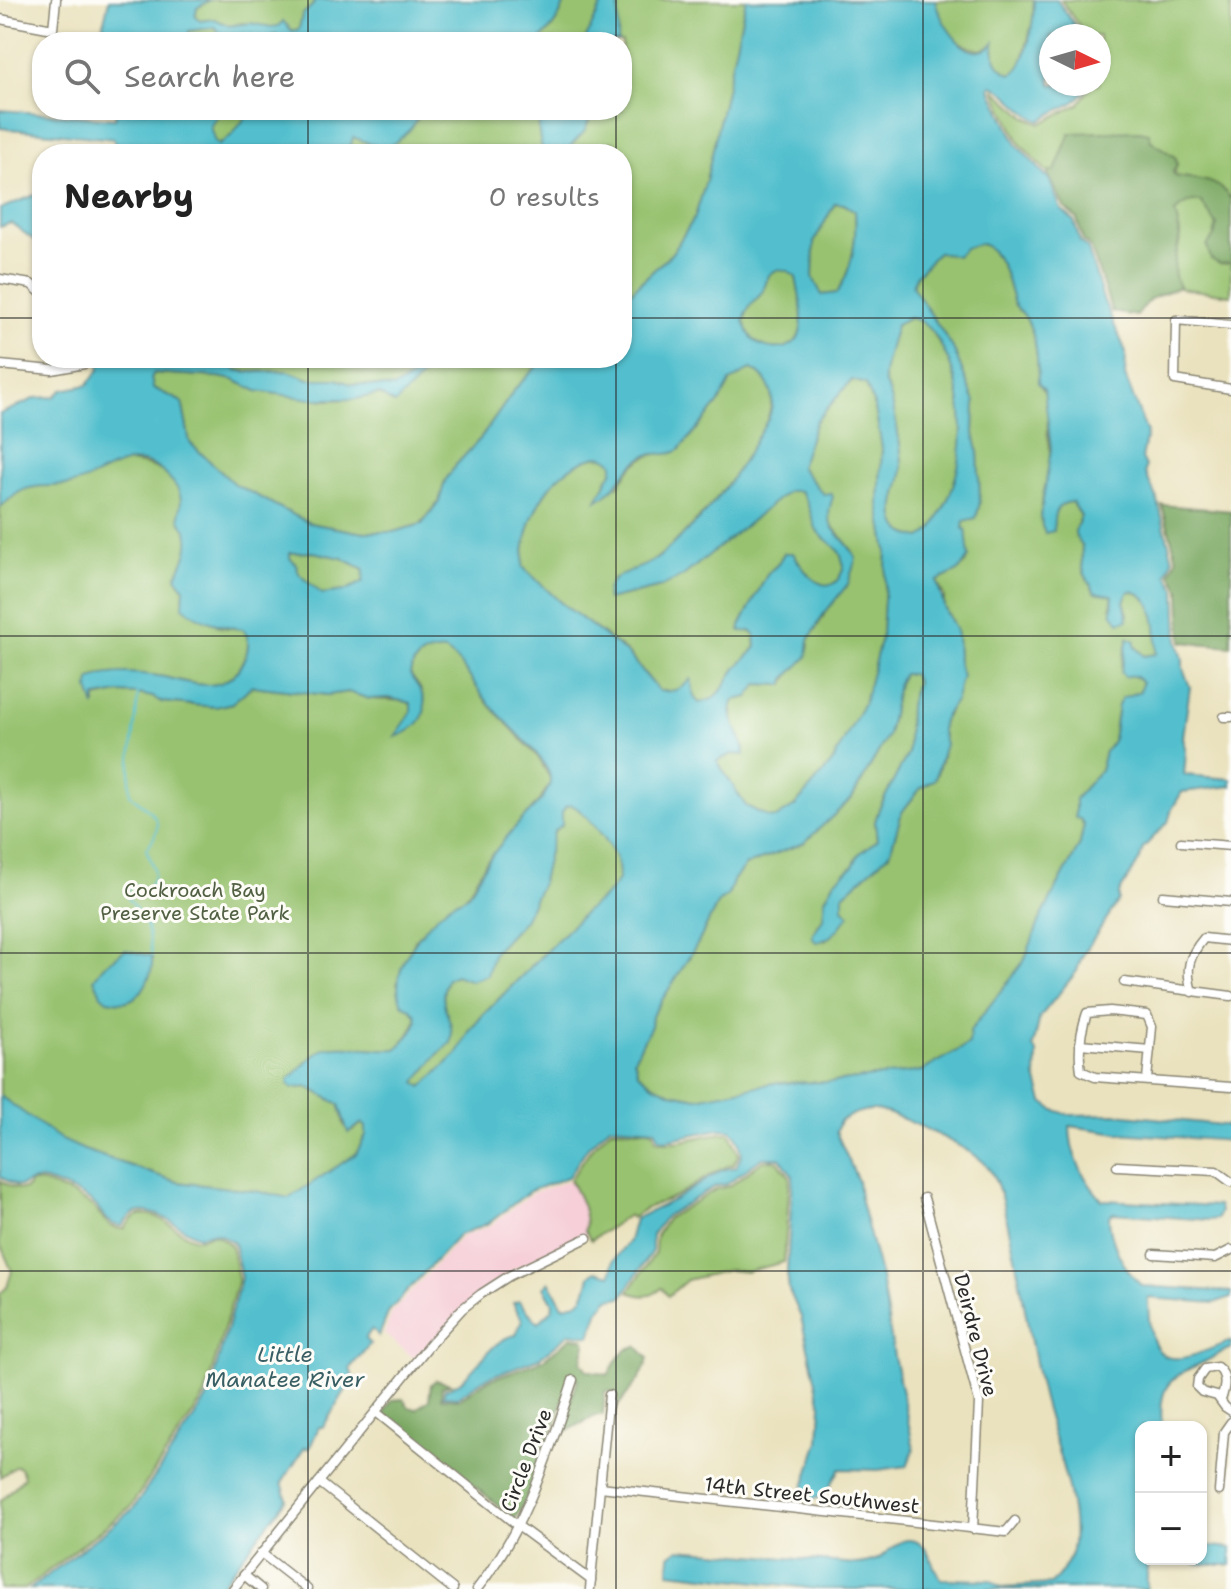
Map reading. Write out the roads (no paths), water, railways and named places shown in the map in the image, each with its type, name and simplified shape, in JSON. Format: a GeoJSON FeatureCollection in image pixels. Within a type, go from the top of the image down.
{"type":"FeatureCollection","features":[{"type":"Feature","properties":{"kind":"street"},"geometry":{"type":"LineString","coordinates":[[0,19],[53,29],[56,0]]}},
{"type":"Feature","properties":{"kind":"street"},"geometry":{"type":"LineString","coordinates":[[0,279],[32,285]]}},
{"type":"Feature","properties":{"kind":"street"},"geometry":{"type":"LineString","coordinates":[[1231,325],[1176,320],[1175,380],[1231,389]]}},
{"type":"Feature","properties":{"kind":"street"},"geometry":{"type":"LineString","coordinates":[[0,365],[52,370],[63,368]]}},
{"type":"Feature","properties":{"kind":"street"},"geometry":{"type":"LineString","coordinates":[[1181,842],[1231,846]]}},
{"type":"Feature","properties":{"kind":"street"},"geometry":{"type":"LineString","coordinates":[[1163,896],[1231,902]]}},
{"type":"Feature","properties":{"kind":"street"},"geometry":{"type":"LineString","coordinates":[[1192,992],[1189,983],[1190,955],[1204,938],[1231,941]]}},
{"type":"Feature","properties":{"kind":"street"},"geometry":{"type":"LineString","coordinates":[[1124,982],[1231,996]]}},
{"type":"Feature","properties":{"kind":"street"},"geometry":{"type":"LineString","coordinates":[[1147,1079],[1152,1027],[1147,1015],[1110,1011],[1087,1013],[1080,1044],[1081,1071],[1095,1077],[1231,1087]]}},
{"type":"Feature","properties":{"kind":"street"},"geometry":{"type":"LineString","coordinates":[[1080,1044],[1150,1050]]}},
{"type":"Feature","properties":{"kind":"street"},"geometry":{"type":"LineString","coordinates":[[1117,1166],[1216,1171],[1231,1182]]}},
{"type":"Feature","properties":{"kind":"street","name":"Deirdre Drive"},"geometry":{"type":"LineString","coordinates":[[924,1198],[979,1402],[973,1529]]}},
{"type":"Feature","properties":{"kind":"street"},"geometry":{"type":"LineString","coordinates":[[233,1589],[430,1344],[462,1309],[509,1276],[587,1238]]}},
{"type":"Feature","properties":{"kind":"street"},"geometry":{"type":"LineString","coordinates":[[1154,1254],[1215,1258],[1231,1250]]}},
{"type":"Feature","properties":{"kind":"street"},"geometry":{"type":"LineString","coordinates":[[1221,1400],[1225,1387],[1223,1373],[1217,1367],[1205,1369],[1197,1387],[1221,1400],[1231,1411]]}},
{"type":"Feature","properties":{"kind":"street","name":"Circle Drive"},"geometry":{"type":"LineString","coordinates":[[477,1589],[495,1567],[535,1492],[573,1380]]}},
{"type":"Feature","properties":{"kind":"street"},"geometry":{"type":"LineString","coordinates":[[591,1585],[609,1395]]}},
{"type":"Feature","properties":{"kind":"street"},"geometry":{"type":"LineString","coordinates":[[376,1412],[591,1585]]}},
{"type":"Feature","properties":{"kind":"street"},"geometry":{"type":"LineString","coordinates":[[1219,1491],[1224,1432],[1231,1422]]}},
{"type":"Feature","properties":{"kind":"street"},"geometry":{"type":"LineString","coordinates":[[319,1482],[453,1589]]}},
{"type":"Feature","properties":{"kind":"street","name":"14th Street Southwest"},"geometry":{"type":"LineString","coordinates":[[600,1487],[1006,1532],[1015,1521]]}},
{"type":"Feature","properties":{"kind":"street"},"geometry":{"type":"LineString","coordinates":[[261,1553],[307,1589]]}},
{"type":"Feature","properties":{"kind":"street"},"geometry":{"type":"LineString","coordinates":[[244,1575],[261,1589]]}},
{"type":"Feature","properties":{"kind":"water"},"geometry":{"type":"Polygon","coordinates":[[[109,0],[210,0],[197,8],[195,16],[200,21],[215,19],[229,26],[251,23],[271,27],[279,26],[283,21],[292,31],[299,29],[302,15],[314,4],[312,0],[565,0],[555,23],[547,32],[219,32],[215,27],[189,32],[101,32],[109,0]]]}},
{"type":"Feature","properties":{"kind":"water"},"geometry":{"type":"Polygon","coordinates":[[[604,0],[619,0],[618,32],[589,32],[604,0]]]}},
{"type":"Feature","properties":{"kind":"water","name":"Little Manatee River"},"geometry":{"type":"Polygon","coordinates":[[[746,0],[935,0],[943,20],[957,40],[975,51],[984,50],[994,42],[996,62],[1011,74],[1017,70],[1026,52],[1034,0],[1057,0],[1074,24],[1039,24],[1039,96],[1080,96],[1078,98],[1040,121],[997,87],[991,85],[990,88],[1017,145],[1049,179],[1061,209],[1074,221],[1080,242],[1088,249],[1103,299],[1126,352],[1125,376],[1147,433],[1142,458],[1145,473],[1157,498],[1173,560],[1167,574],[1176,589],[1178,642],[1190,687],[1183,737],[1186,753],[1184,775],[1231,779],[1231,786],[1182,792],[1168,822],[1143,848],[1139,861],[1119,893],[1119,900],[1081,958],[1077,971],[1040,1017],[1033,1047],[1037,1053],[1036,1077],[1043,1102],[1054,1110],[1071,1115],[1116,1114],[1231,1126],[1231,1141],[1118,1133],[1070,1126],[1072,1147],[1079,1166],[1102,1200],[1218,1206],[1220,1211],[1217,1219],[1210,1220],[1113,1213],[1109,1216],[1119,1254],[1142,1286],[1231,1292],[1231,1297],[1214,1303],[1148,1298],[1153,1341],[1160,1352],[1168,1357],[1194,1355],[1231,1341],[1231,1348],[1190,1368],[1167,1386],[1162,1421],[1135,1421],[1135,1565],[1147,1565],[1147,1589],[818,1589],[669,1572],[670,1556],[679,1549],[857,1564],[877,1560],[900,1542],[911,1540],[922,1545],[942,1579],[990,1580],[1002,1587],[1051,1584],[1068,1560],[1073,1543],[1072,1508],[1042,1395],[1011,1239],[994,1177],[980,1159],[952,1142],[898,1117],[870,1110],[840,1121],[836,1132],[858,1181],[881,1278],[914,1449],[907,1466],[878,1470],[840,1469],[824,1497],[802,1500],[819,1441],[821,1405],[801,1317],[789,1290],[787,1271],[793,1176],[780,1158],[762,1158],[727,1184],[716,1186],[666,1216],[652,1235],[652,1251],[622,1297],[609,1299],[599,1310],[590,1336],[570,1333],[539,1358],[484,1379],[457,1397],[443,1396],[445,1389],[465,1378],[497,1344],[516,1335],[522,1319],[513,1303],[519,1301],[538,1323],[552,1310],[553,1303],[544,1287],[549,1281],[563,1306],[579,1300],[585,1293],[590,1276],[596,1271],[611,1275],[613,1261],[629,1241],[635,1219],[676,1199],[722,1170],[736,1167],[742,1154],[732,1130],[720,1129],[666,1140],[659,1138],[655,1129],[610,1126],[588,1147],[568,1177],[530,1191],[489,1223],[459,1235],[389,1311],[379,1336],[372,1329],[365,1339],[370,1344],[350,1368],[353,1378],[323,1427],[319,1427],[309,1449],[305,1447],[282,1483],[287,1499],[218,1589],[30,1589],[133,1509],[208,1397],[241,1278],[234,1243],[221,1235],[209,1233],[199,1236],[166,1218],[147,1212],[139,1212],[122,1226],[117,1225],[83,1196],[47,1182],[37,1180],[17,1186],[0,1177],[0,1096],[62,1140],[84,1150],[177,1182],[289,1198],[356,1154],[366,1135],[366,1127],[362,1123],[348,1133],[339,1104],[308,1087],[292,1088],[288,1084],[289,1079],[324,1049],[396,1049],[408,1037],[417,1020],[415,1014],[402,1004],[398,991],[403,963],[410,950],[439,914],[469,893],[495,851],[543,796],[550,778],[534,751],[492,707],[459,663],[446,651],[427,653],[414,663],[410,674],[420,690],[425,708],[416,726],[395,737],[411,713],[411,703],[389,698],[370,699],[348,692],[327,695],[252,686],[232,703],[215,707],[161,702],[153,697],[119,693],[96,697],[95,707],[89,689],[90,680],[107,674],[136,673],[209,685],[229,679],[244,659],[248,647],[247,636],[243,629],[212,622],[183,607],[184,588],[176,577],[188,542],[180,520],[181,498],[173,482],[153,466],[129,462],[81,482],[32,487],[0,507],[0,414],[36,398],[54,397],[62,390],[87,385],[99,368],[288,371],[309,379],[336,379],[351,384],[394,388],[423,368],[430,368],[395,404],[379,394],[356,399],[311,399],[257,391],[219,377],[154,373],[151,378],[153,388],[182,402],[190,443],[234,484],[309,523],[358,532],[393,532],[422,524],[439,502],[445,481],[456,465],[535,368],[632,368],[632,291],[672,253],[695,217],[706,181],[746,0]],[[835,203],[814,242],[813,278],[822,295],[837,293],[853,254],[855,211],[844,204],[835,203]],[[980,243],[965,248],[957,256],[938,252],[916,276],[912,286],[953,348],[975,402],[974,434],[978,451],[980,502],[976,518],[964,521],[963,529],[966,529],[969,558],[958,571],[937,581],[945,610],[956,632],[962,675],[956,699],[943,720],[941,730],[945,744],[935,779],[920,789],[902,812],[890,853],[843,895],[843,908],[849,915],[831,936],[816,942],[812,936],[823,918],[825,899],[835,881],[853,866],[859,854],[877,840],[875,822],[879,809],[908,753],[909,706],[916,682],[913,674],[903,674],[898,683],[888,735],[852,798],[804,843],[746,865],[734,879],[728,895],[718,902],[698,943],[652,1016],[651,1026],[634,1059],[638,1073],[671,1093],[697,1098],[774,1083],[833,1082],[922,1071],[969,1044],[970,1031],[1024,961],[1040,920],[1080,844],[1084,825],[1075,818],[1075,799],[1100,771],[1105,752],[1113,741],[1118,705],[1122,698],[1140,691],[1142,683],[1139,679],[1125,677],[1121,672],[1128,638],[1135,641],[1135,647],[1144,656],[1156,654],[1156,625],[1145,598],[1129,591],[1124,601],[1128,620],[1119,622],[1112,612],[1113,595],[1095,592],[1087,579],[1082,565],[1082,545],[1075,534],[1081,516],[1072,502],[1058,508],[1054,531],[1045,533],[1042,526],[1041,513],[1051,449],[1044,389],[1038,383],[1034,339],[1024,315],[1014,303],[999,260],[980,243]],[[778,270],[768,277],[763,291],[748,309],[744,322],[751,337],[772,348],[786,347],[797,340],[802,319],[796,277],[788,271],[778,270]],[[909,318],[896,325],[884,383],[896,420],[902,465],[896,521],[901,530],[921,538],[935,525],[956,475],[962,432],[961,411],[951,368],[940,343],[930,329],[909,318]],[[751,369],[730,382],[718,404],[679,450],[643,457],[597,500],[613,470],[613,463],[606,458],[589,458],[558,478],[539,503],[524,550],[523,567],[560,602],[627,653],[659,691],[677,690],[691,679],[694,697],[699,703],[719,694],[756,647],[755,634],[751,631],[740,632],[740,626],[768,573],[784,553],[793,553],[811,577],[826,585],[833,584],[839,578],[844,566],[837,549],[818,532],[800,491],[788,491],[683,576],[661,587],[607,600],[607,591],[615,579],[661,556],[697,522],[738,470],[772,407],[769,387],[751,369]],[[852,380],[816,421],[800,467],[823,494],[831,493],[833,497],[829,518],[831,525],[856,558],[848,584],[823,615],[809,640],[807,657],[783,685],[758,684],[748,697],[734,700],[731,714],[745,755],[732,754],[717,761],[746,806],[768,817],[776,818],[795,806],[832,763],[864,703],[882,634],[887,551],[879,504],[882,448],[875,408],[866,384],[852,380]],[[313,552],[290,553],[290,558],[299,574],[322,594],[344,591],[363,582],[364,569],[342,558],[313,552]],[[572,805],[566,806],[562,812],[562,825],[554,831],[541,885],[524,920],[494,952],[487,975],[471,981],[456,975],[447,979],[443,998],[451,1025],[451,1043],[416,1082],[422,1087],[458,1053],[470,1030],[484,1014],[616,884],[618,870],[611,849],[588,818],[572,805]]]}},
{"type":"Feature","properties":{"kind":"water"},"geometry":{"type":"Polygon","coordinates":[[[0,110],[32,113],[32,120],[215,120],[210,127],[218,144],[114,144],[114,139],[0,128],[0,110]]]}},
{"type":"Feature","properties":{"kind":"water"},"geometry":{"type":"Polygon","coordinates":[[[243,120],[415,120],[412,127],[393,144],[371,144],[353,137],[351,144],[220,144],[243,120]]]}},
{"type":"Feature","properties":{"kind":"water"},"geometry":{"type":"Polygon","coordinates":[[[540,120],[589,120],[584,132],[573,144],[541,144],[540,120]]]}},
{"type":"Feature","properties":{"kind":"water"},"geometry":{"type":"Polygon","coordinates":[[[32,196],[32,239],[11,223],[0,227],[0,209],[32,196]]]}},
{"type":"Feature","properties":{"kind":"water"},"geometry":{"type":"Polygon","coordinates":[[[125,950],[152,956],[149,976],[143,989],[133,999],[122,1002],[107,1000],[101,995],[94,979],[103,967],[125,950]]]}},
{"type":"Feature","properties":{"kind":"water"},"geometry":{"type":"Polygon","coordinates":[[[1207,1546],[1231,1548],[1231,1565],[1207,1565],[1207,1546]]]}},
{"type":"Feature","properties":{"kind":"waterway"},"geometry":{"type":"LineString","coordinates":[[138,694],[130,795],[151,813],[157,824],[146,849],[153,866],[154,876],[150,886],[145,890],[136,885],[127,890],[129,900],[146,922],[152,956]]}},
{"type":"Feature","properties":{"kind":"park label","name":"Cockroach Bay Preserve State Park"},"geometry":{"type":"Point","coordinates":[195,902]}}]}
